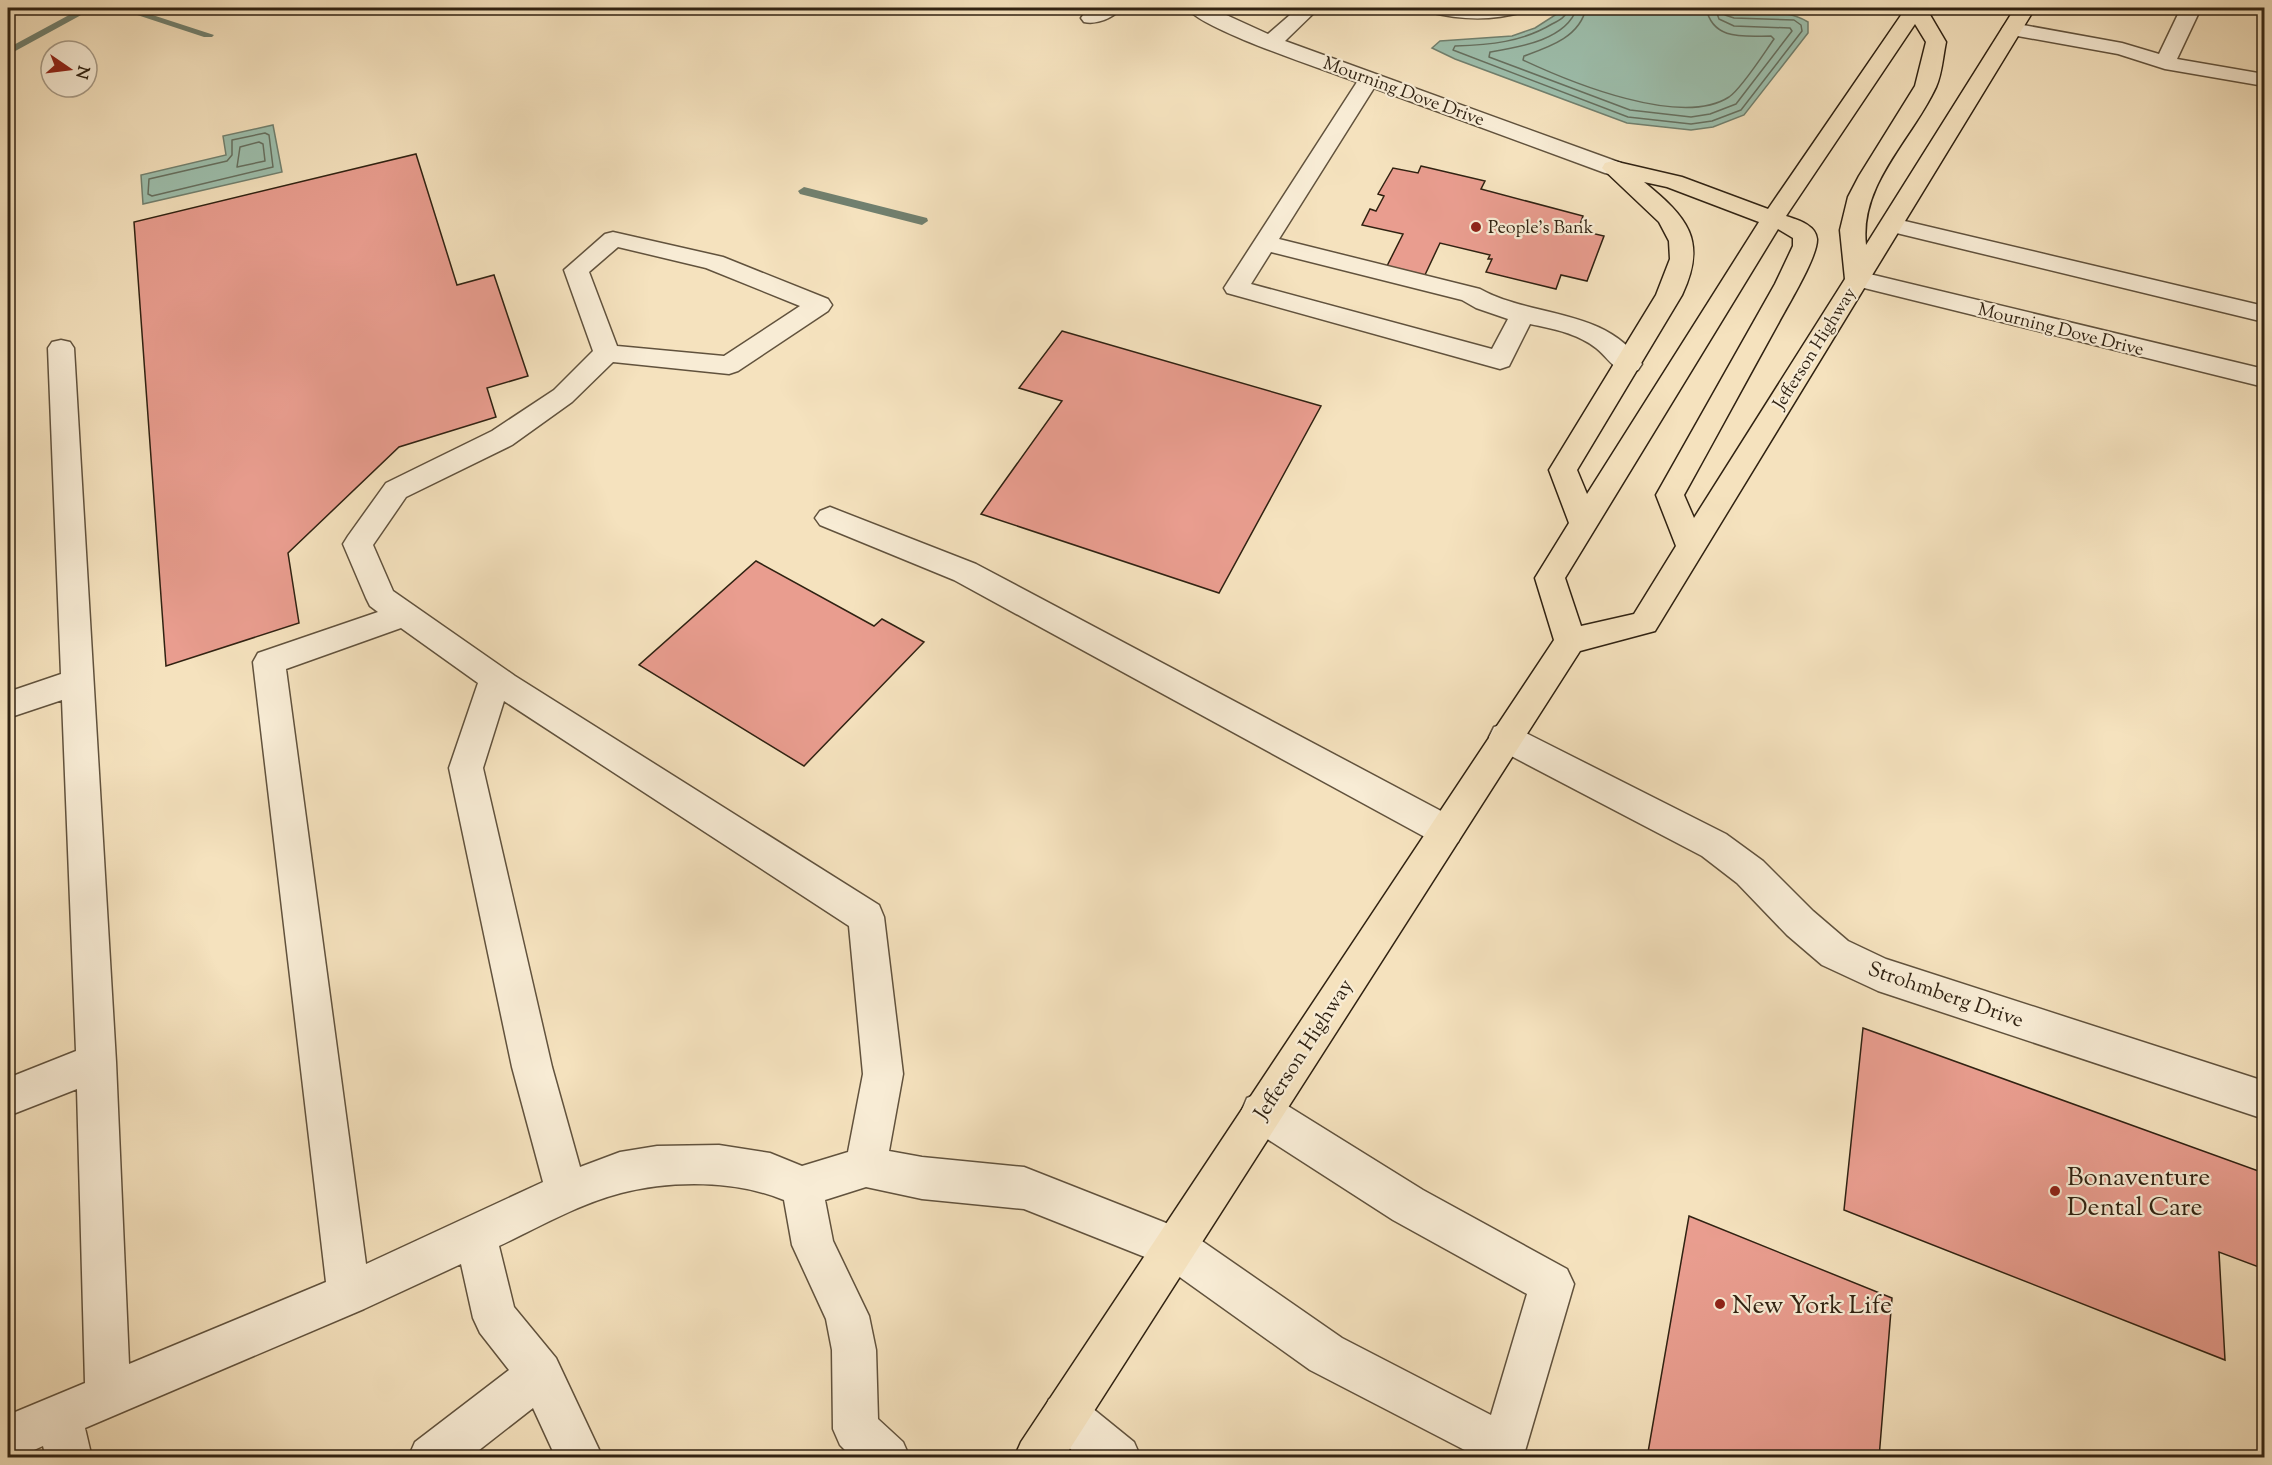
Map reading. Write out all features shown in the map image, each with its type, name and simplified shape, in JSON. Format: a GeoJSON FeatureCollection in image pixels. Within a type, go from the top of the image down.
{"type":"FeatureCollection","features":[{"type":"Feature","properties":{"kind":"main road"},"geometry":{"type":"LineString","coordinates":[[1570,641],[1550,578],[1773,219],[1915,8],[1936,42],[1926,86],[1870,176],[1860,197],[1852,230],[1857,279]]}},
{"type":"Feature","properties":{"kind":"main road","name":"Jefferson Highway"},"geometry":{"type":"LineString","coordinates":[[1037,1458],[1570,641],[1644,623],[2019,18]]}},
{"type":"Feature","properties":{"kind":"main road"},"geometry":{"type":"LineString","coordinates":[[1613,168],[1674,182],[1795,227],[1804,236],[1805,246],[1787,284],[1670,495],[1692,546]]}},
{"type":"Feature","properties":{"kind":"main road"},"geometry":{"type":"LineString","coordinates":[[1584,523],[1563,470],[1669,295],[1683,256],[1680,236],[1670,221],[1613,168]]}},
{"type":"Feature","properties":{"kind":"street"},"geometry":{"type":"LineString","coordinates":[[1091,18],[1111,8]]}},
{"type":"Feature","properties":{"kind":"street","name":"Mourning Dove Drive"},"geometry":{"type":"LineString","coordinates":[[1197,8],[1220,21],[1271,43],[1613,168]]}},
{"type":"Feature","properties":{"kind":"street"},"geometry":{"type":"LineString","coordinates":[[1271,43],[1309,8]]}},
{"type":"Feature","properties":{"kind":"street"},"geometry":{"type":"LineString","coordinates":[[1436,8],[1474,12],[1495,12],[1516,8]]}},
{"type":"Feature","properties":{"kind":"street"},"geometry":{"type":"LineString","coordinates":[[2165,63],[2191,8]]}},
{"type":"Feature","properties":{"kind":"street"},"geometry":{"type":"LineString","coordinates":[[2019,18],[2165,63],[2265,80]]}},
{"type":"Feature","properties":{"kind":"street"},"geometry":{"type":"LineString","coordinates":[[1370,78],[1236,288],[1500,360],[1522,315]]}},
{"type":"Feature","properties":{"kind":"street"},"geometry":{"type":"LineString","coordinates":[[1892,225],[2265,314]]}},
{"type":"Feature","properties":{"kind":"street"},"geometry":{"type":"LineString","coordinates":[[607,353],[576,270],[613,239],[714,262],[819,306],[729,365],[607,353],[563,396],[502,438],[396,490],[358,544],[381,598],[404,615],[495,679],[866,917],[883,1074],[866,1167]]}},
{"type":"Feature","properties":{"kind":"street"},"geometry":{"type":"LineString","coordinates":[[1264,243],[1471,294],[1495,308],[1590,332],[1608,344],[1629,363]]}},
{"type":"Feature","properties":{"kind":"street","name":"Mourning Dove Drive"},"geometry":{"type":"LineString","coordinates":[[1857,279],[2265,378]]}},
{"type":"Feature","properties":{"kind":"street"},"geometry":{"type":"LineString","coordinates":[[61,348],[96,1062],[108,1396]]}},
{"type":"Feature","properties":{"kind":"street"},"geometry":{"type":"LineString","coordinates":[[830,518],[965,572],[1446,831]]}},
{"type":"Feature","properties":{"kind":"street"},"geometry":{"type":"LineString","coordinates":[[349,1294],[269,662],[404,615]]}},
{"type":"Feature","properties":{"kind":"street"},"geometry":{"type":"LineString","coordinates":[[495,679],[466,768],[532,1067],[566,1193]]}},
{"type":"Feature","properties":{"kind":"street"},"geometry":{"type":"LineString","coordinates":[[8,705],[78,681]]}},
{"type":"Feature","properties":{"kind":"street","name":"Strohmberg Drive"},"geometry":{"type":"LineString","coordinates":[[1506,737],[1714,845],[1750,872],[1800,923],[1835,952],[1878,974],[2265,1100]]}},
{"type":"Feature","properties":{"kind":"street"},"geometry":{"type":"LineString","coordinates":[[8,1097],[96,1062]]}},
{"type":"Feature","properties":{"kind":"street"},"geometry":{"type":"LineString","coordinates":[[8,1438],[64,1438],[108,1396],[349,1294],[566,1193],[620,1173],[657,1166],[719,1165],[770,1174],[801,1187],[866,1167],[922,1178],[1024,1188],[1174,1247],[1326,1354],[1505,1446],[1552,1284],[1408,1205],[1261,1112]]}},
{"type":"Feature","properties":{"kind":"street"},"geometry":{"type":"LineString","coordinates":[[801,1187],[813,1245],[847,1316],[854,1350],[856,1429],[887,1458]]}},
{"type":"Feature","properties":{"kind":"street"},"geometry":{"type":"LineString","coordinates":[[476,1236],[495,1318],[540,1374],[580,1458]]}},
{"type":"Feature","properties":{"kind":"street"},"geometry":{"type":"LineString","coordinates":[[430,1458],[540,1374]]}},
{"type":"Feature","properties":{"kind":"street"},"geometry":{"type":"LineString","coordinates":[[1065,1415],[1118,1458]]}},
{"type":"Feature","properties":{"kind":"water"},"geometry":{"type":"Polygon","coordinates":[[[1566,8],[1721,8],[1788,14],[1808,22],[1808,33],[1744,115],[1713,127],[1691,130],[1627,123],[1455,59],[1432,48],[1440,41],[1512,36],[1535,28],[1566,8]]]}},
{"type":"Feature","properties":{"kind":"water"},"geometry":{"type":"Polygon","coordinates":[[[273,125],[282,172],[143,204],[141,175],[226,155],[223,136],[273,125]]]}},
{"type":"Feature","properties":{"kind":"building"},"geometry":{"type":"Polygon","coordinates":[[[416,154],[457,285],[494,275],[528,376],[487,388],[496,417],[399,447],[288,553],[299,623],[166,666],[134,222],[416,154]]]}},
{"type":"Feature","properties":{"kind":"building","name":"People's Bank"},"geometry":{"type":"Polygon","coordinates":[[[1421,166],[1485,181],[1481,189],[1583,216],[1578,230],[1604,236],[1587,281],[1561,275],[1556,289],[1486,272],[1492,259],[1488,259],[1490,255],[1440,243],[1424,277],[1386,268],[1403,234],[1362,225],[1370,209],[1376,211],[1384,196],[1378,194],[1393,168],[1418,173],[1421,166]]]}},
{"type":"Feature","properties":{"kind":"building"},"geometry":{"type":"Polygon","coordinates":[[[1062,331],[1321,406],[1219,593],[981,514],[1062,401],[1019,388],[1062,331]]]}},
{"type":"Feature","properties":{"kind":"building"},"geometry":{"type":"Polygon","coordinates":[[[756,561],[874,626],[882,619],[924,642],[804,766],[639,665],[756,561]]]}},
{"type":"Feature","properties":{"kind":"building","name":"Bonaventure Dental Care"},"geometry":{"type":"Polygon","coordinates":[[[1863,1028],[2264,1173],[2264,1269],[2219,1252],[2225,1360],[1844,1210],[1863,1028]]]}},
{"type":"Feature","properties":{"kind":"building"},"geometry":{"type":"Polygon","coordinates":[[[1689,1216],[1892,1298],[1879,1458],[1647,1458],[1689,1216]]]}},
{"type":"Feature","properties":{"kind":"waterway"},"geometry":{"type":"LineString","coordinates":[[8,52],[89,8]]}},
{"type":"Feature","properties":{"kind":"waterway"},"geometry":{"type":"LineString","coordinates":[[121,8],[208,35]]}},
{"type":"Feature","properties":{"kind":"waterway"},"geometry":{"type":"LineString","coordinates":[[804,191],[922,221]]}},
{"type":"Feature","properties":{"kind":"place","name":"People's Bank"},"geometry":{"type":"Point","coordinates":[1476,227]}},
{"type":"Feature","properties":{"kind":"place","name":"Bonaventure Dental Care"},"geometry":{"type":"Point","coordinates":[2055,1191]}},
{"type":"Feature","properties":{"kind":"place","name":"New York Life"},"geometry":{"type":"Point","coordinates":[1720,1304]}}]}
